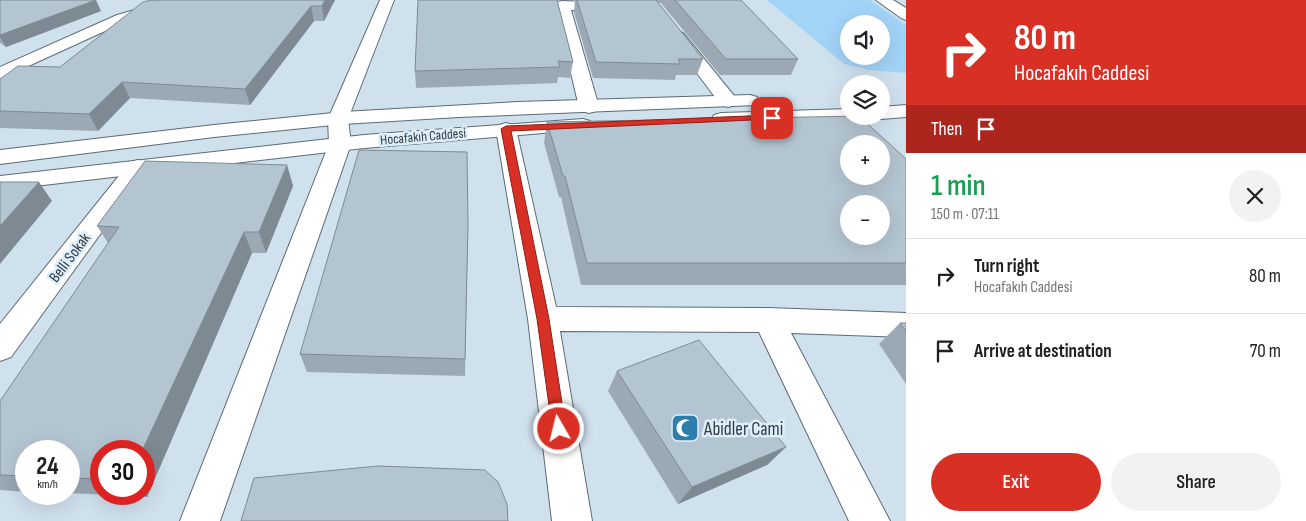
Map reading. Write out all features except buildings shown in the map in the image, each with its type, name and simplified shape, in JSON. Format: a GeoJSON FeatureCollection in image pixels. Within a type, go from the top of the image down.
{"type":"FeatureCollection","features":[{"type":"Feature","properties":{"kind":"street"},"geometry":{"type":"LineString","coordinates":[[0,74],[122,18],[185,0]]}},
{"type":"Feature","properties":{"kind":"street"},"geometry":{"type":"LineString","coordinates":[[200,521],[387,0]]}},
{"type":"Feature","properties":{"kind":"street"},"geometry":{"type":"LineString","coordinates":[[883,0],[906,15]]}},
{"type":"Feature","properties":{"kind":"street"},"geometry":{"type":"LineString","coordinates":[[589,107],[562,5],[628,7]]}},
{"type":"Feature","properties":{"kind":"street"},"geometry":{"type":"LineString","coordinates":[[668,24],[728,102]]}},
{"type":"Feature","properties":{"kind":"street","name":"Hocafakıh Caddesi"},"geometry":{"type":"LineString","coordinates":[[0,183],[138,166],[436,113],[840,96]]}},
{"type":"Feature","properties":{"kind":"street"},"geometry":{"type":"LineString","coordinates":[[890,112],[906,111]]}},
{"type":"Feature","properties":{"kind":"street","name":"Hocafakıh Caddesi"},"geometry":{"type":"LineString","coordinates":[[0,157],[286,123],[339,131],[506,129],[840,120]]}},
{"type":"Feature","properties":{"kind":"street"},"geometry":{"type":"LineString","coordinates":[[506,129],[543,319],[572,521]]}},
{"type":"Feature","properties":{"kind":"street","name":"Belli Sokak"},"geometry":{"type":"LineString","coordinates":[[0,348],[138,166]]}},
{"type":"Feature","properties":{"kind":"street"},"geometry":{"type":"LineString","coordinates":[[543,319],[768,320],[906,325]]}},
{"type":"Feature","properties":{"kind":"street"},"geometry":{"type":"LineString","coordinates":[[768,320],[870,521]]}},
{"type":"Feature","properties":{"kind":"shaded area"},"geometry":{"type":"Polygon","coordinates":[[[767,0],[870,0],[906,25],[906,73],[869,70],[848,65],[890,65],[890,15],[840,15],[840,61],[767,0]]]}},
{"type":"Feature","properties":{"kind":"place","name":"Abidler Cami"},"geometry":{"type":"Point","coordinates":[685,428]}},
{"type":"Feature","properties":{"kind":"route"},"geometry":{"type":"LineString","coordinates":[[559,429],[543,319],[506,129],[772,118]]}}]}
